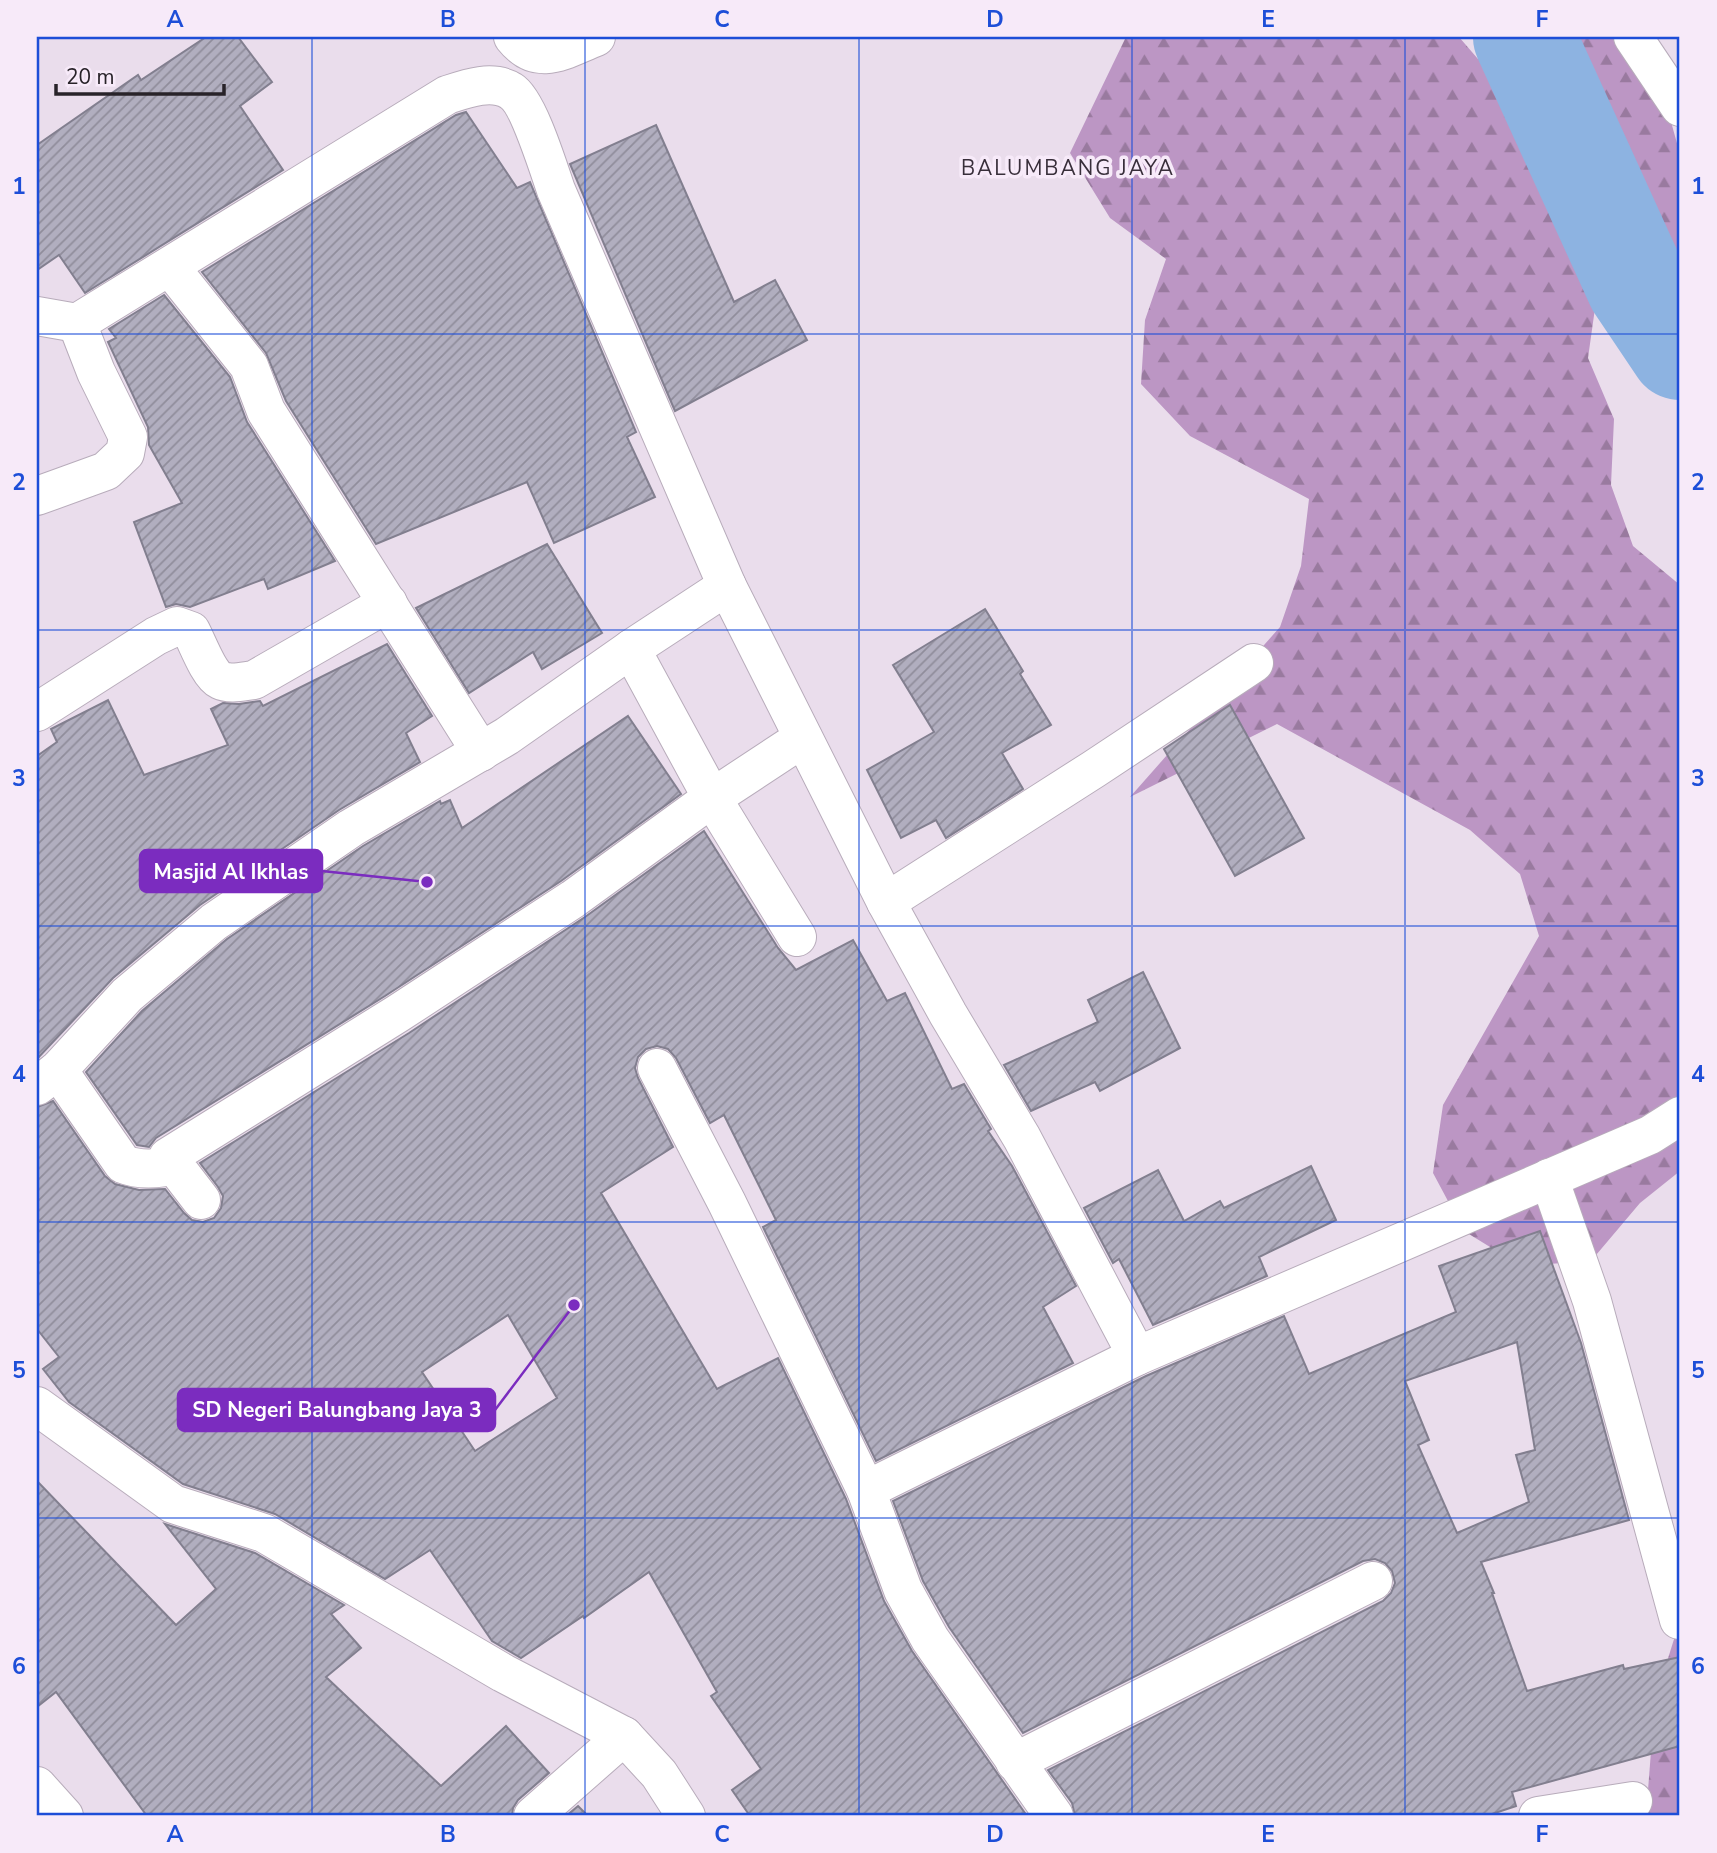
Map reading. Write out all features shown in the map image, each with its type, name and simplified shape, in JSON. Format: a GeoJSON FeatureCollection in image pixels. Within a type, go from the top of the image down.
{"type":"FeatureCollection","features":[{"type":"Feature","properties":{"kind":"street"},"geometry":{"type":"LineString","coordinates":[[513,37],[531,54],[547,56],[596,37]]}},
{"type":"Feature","properties":{"kind":"street"},"geometry":{"type":"LineString","coordinates":[[1633,37],[1680,107]]}},
{"type":"Feature","properties":{"kind":"street"},"geometry":{"type":"LineString","coordinates":[[37,316],[77,323],[447,95],[471,87],[493,86],[510,90],[520,100],[525,111],[561,203],[727,586],[886,902],[948,1014],[1022,1138],[1138,1356]]}},
{"type":"Feature","properties":{"kind":"street"},"geometry":{"type":"LineString","coordinates":[[170,267],[249,366],[266,411],[481,752]]}},
{"type":"Feature","properties":{"kind":"street"},"geometry":{"type":"LineString","coordinates":[[37,496],[106,471],[125,453],[128,437],[96,372],[77,323]]}},
{"type":"Feature","properties":{"kind":"street"},"geometry":{"type":"LineString","coordinates":[[174,1164],[135,1169],[123,1164],[47,1078],[127,995],[214,922],[351,828],[481,752],[727,586]]}},
{"type":"Feature","properties":{"kind":"street"},"geometry":{"type":"LineString","coordinates":[[37,712],[156,636],[177,626],[191,631],[212,672],[219,680],[254,680],[388,603]]}},
{"type":"Feature","properties":{"kind":"street"},"geometry":{"type":"LineString","coordinates":[[631,649],[712,798],[797,937]]}},
{"type":"Feature","properties":{"kind":"street"},"geometry":{"type":"LineString","coordinates":[[886,902],[1254,663]]}},
{"type":"Feature","properties":{"kind":"street"},"geometry":{"type":"LineString","coordinates":[[201,1200],[168,1157],[397,1014],[573,899],[712,798],[803,737]]}},
{"type":"Feature","properties":{"kind":"street"},"geometry":{"type":"LineString","coordinates":[[656,1068],[727,1203],[866,1490],[903,1590],[930,1639],[1054,1816]]}},
{"type":"Feature","properties":{"kind":"street"},"geometry":{"type":"LineString","coordinates":[[866,1490],[1138,1356],[1650,1135],[1680,1116]]}},
{"type":"Feature","properties":{"kind":"street"},"geometry":{"type":"LineString","coordinates":[[1549,1178],[1592,1301],[1679,1620]]}},
{"type":"Feature","properties":{"kind":"street"},"geometry":{"type":"LineString","coordinates":[[37,1406],[173,1504],[264,1533],[503,1673],[624,1736],[659,1774],[686,1816]]}},
{"type":"Feature","properties":{"kind":"street"},"geometry":{"type":"LineString","coordinates":[[1014,1762],[1373,1581]]}},
{"type":"Feature","properties":{"kind":"street"},"geometry":{"type":"LineString","coordinates":[[533,1816],[624,1736]]}},
{"type":"Feature","properties":{"kind":"street"},"geometry":{"type":"LineString","coordinates":[[37,1786],[64,1816]]}},
{"type":"Feature","properties":{"kind":"street"},"geometry":{"type":"LineString","coordinates":[[1538,1816],[1633,1801]]}},
{"type":"Feature","properties":{"kind":"green space"},"geometry":{"type":"Polygon","coordinates":[[[1125,37],[1459,37],[1478,59],[1537,61],[1524,37],[1640,37],[1654,61],[1680,154],[1680,307],[1637,285],[1597,294],[1588,358],[1614,419],[1611,485],[1633,546],[1680,585],[1680,1171],[1640,1203],[1591,1261],[1521,1266],[1464,1231],[1433,1173],[1443,1105],[1539,936],[1520,874],[1470,830],[1277,724],[1130,797],[1280,627],[1301,566],[1309,499],[1190,436],[1141,384],[1145,320],[1166,259],[1110,218],[1070,153],[1125,37]]]}},
{"type":"Feature","properties":{"kind":"green space"},"geometry":{"type":"Polygon","coordinates":[[[1680,1620],[1680,1816],[1646,1816],[1655,1700],[1680,1620]]]}},
{"type":"Feature","properties":{"kind":"building"},"geometry":{"type":"Polygon","coordinates":[[[206,37],[238,37],[272,82],[240,106],[283,170],[85,293],[59,255],[37,270],[37,145],[138,75],[141,80],[206,37]]]}},
{"type":"Feature","properties":{"kind":"building"},"geometry":{"type":"Polygon","coordinates":[[[466,112],[517,188],[530,182],[636,432],[627,437],[655,497],[554,543],[527,482],[376,544],[286,401],[266,353],[202,272],[456,115],[466,112]]]}},
{"type":"Feature","properties":{"kind":"building"},"geometry":{"type":"Polygon","coordinates":[[[656,125],[734,302],[775,280],[807,340],[675,411],[570,164],[656,125]]]}},
{"type":"Feature","properties":{"kind":"building"},"geometry":{"type":"Polygon","coordinates":[[[164,295],[230,377],[247,422],[335,561],[268,589],[264,579],[190,607],[176,604],[166,607],[134,522],[182,503],[149,445],[148,427],[108,342],[116,338],[109,329],[164,295]]]}},
{"type":"Feature","properties":{"kind":"building"},"geometry":{"type":"Polygon","coordinates":[[[547,544],[602,633],[542,669],[533,652],[469,693],[416,608],[547,544]]]}},
{"type":"Feature","properties":{"kind":"building"},"geometry":{"type":"Polygon","coordinates":[[[985,609],[1023,671],[1020,674],[1051,725],[1002,753],[1023,789],[946,838],[936,820],[901,838],[867,770],[934,732],[893,665],[985,609]]]}},
{"type":"Feature","properties":{"kind":"building"},"geometry":{"type":"Polygon","coordinates":[[[387,644],[432,716],[406,733],[420,762],[339,810],[200,905],[113,978],[37,1059],[37,756],[57,742],[51,729],[108,700],[144,775],[228,745],[211,709],[223,703],[260,701],[263,706],[387,644]]]}},
{"type":"Feature","properties":{"kind":"building"},"geometry":{"type":"Polygon","coordinates":[[[1230,705],[1304,838],[1235,876],[1164,749],[1230,705]]]}},
{"type":"Feature","properties":{"kind":"building"},"geometry":{"type":"Polygon","coordinates":[[[628,716],[681,794],[561,881],[385,996],[156,1138],[149,1147],[137,1145],[86,1072],[142,1011],[227,939],[363,846],[440,801],[441,804],[450,800],[462,828],[628,716]]]}},
{"type":"Feature","properties":{"kind":"building"},"geometry":{"type":"Polygon","coordinates":[[[704,831],[778,948],[796,970],[853,940],[887,1001],[905,993],[952,1089],[964,1084],[991,1129],[988,1131],[1012,1166],[1076,1286],[1043,1307],[1073,1363],[876,1461],[763,1227],[776,1220],[724,1115],[710,1123],[676,1058],[668,1049],[657,1046],[646,1049],[638,1057],[635,1068],[638,1078],[673,1147],[601,1193],[717,1389],[778,1358],[846,1499],[884,1601],[912,1651],[1027,1816],[750,1816],[732,1790],[761,1769],[711,1696],[717,1692],[649,1572],[521,1658],[492,1641],[430,1550],[385,1579],[275,1514],[183,1484],[69,1402],[43,1369],[59,1357],[37,1329],[37,1107],[53,1101],[105,1176],[115,1184],[139,1190],[165,1189],[192,1220],[203,1222],[214,1218],[221,1208],[223,1196],[200,1163],[409,1033],[585,917],[704,831]],[[508,1315],[422,1372],[475,1451],[557,1398],[508,1315]]]}},
{"type":"Feature","properties":{"kind":"building"},"geometry":{"type":"Polygon","coordinates":[[[1143,972],[1180,1048],[1100,1091],[1095,1082],[1031,1111],[1004,1065],[1098,1022],[1088,1000],[1143,972]]]}},
{"type":"Feature","properties":{"kind":"building"},"geometry":{"type":"Polygon","coordinates":[[[1311,1166],[1336,1220],[1259,1257],[1267,1276],[1153,1325],[1119,1259],[1113,1263],[1084,1208],[1158,1170],[1184,1221],[1220,1201],[1224,1208],[1311,1166]]]}},
{"type":"Feature","properties":{"kind":"building"},"geometry":{"type":"Polygon","coordinates":[[[1540,1231],[1581,1343],[1629,1520],[1481,1562],[1527,1691],[1623,1665],[1624,1669],[1680,1657],[1680,1746],[1512,1792],[1516,1806],[1486,1816],[1075,1816],[1072,1803],[1048,1770],[1383,1601],[1391,1593],[1395,1583],[1392,1571],[1385,1563],[1375,1559],[1363,1561],[1023,1733],[949,1627],[923,1581],[893,1501],[1146,1376],[1284,1316],[1309,1374],[1456,1312],[1439,1266],[1540,1231]],[[1517,1342],[1405,1381],[1429,1440],[1418,1445],[1457,1533],[1529,1502],[1516,1455],[1535,1450],[1517,1342]]]}},
{"type":"Feature","properties":{"kind":"building"},"geometry":{"type":"Polygon","coordinates":[[[37,1481],[176,1625],[216,1589],[165,1524],[255,1553],[344,1605],[331,1614],[361,1648],[326,1677],[441,1786],[506,1726],[549,1773],[518,1800],[512,1816],[147,1816],[56,1692],[37,1707],[37,1481]]]}},
{"type":"Feature","properties":{"kind":"building"},"geometry":{"type":"Polygon","coordinates":[[[578,1806],[588,1816],[566,1816],[578,1806]]]}},
{"type":"Feature","properties":{"kind":"waterway"},"geometry":{"type":"LineString","coordinates":[[1524,37],[1637,285],[1680,349]]}},
{"type":"Feature","properties":{"kind":"place","name":"Masjid Al Ikhlas"},"geometry":{"type":"Point","coordinates":[427,882]}},
{"type":"Feature","properties":{"kind":"place","name":"SD Negeri Balungbang Jaya 3"},"geometry":{"type":"Point","coordinates":[574,1305]}},
{"type":"Feature","properties":{"kind":"district","name":"BALUMBANG JAYA"},"geometry":{"type":"Point","coordinates":[1068,168]}}]}
